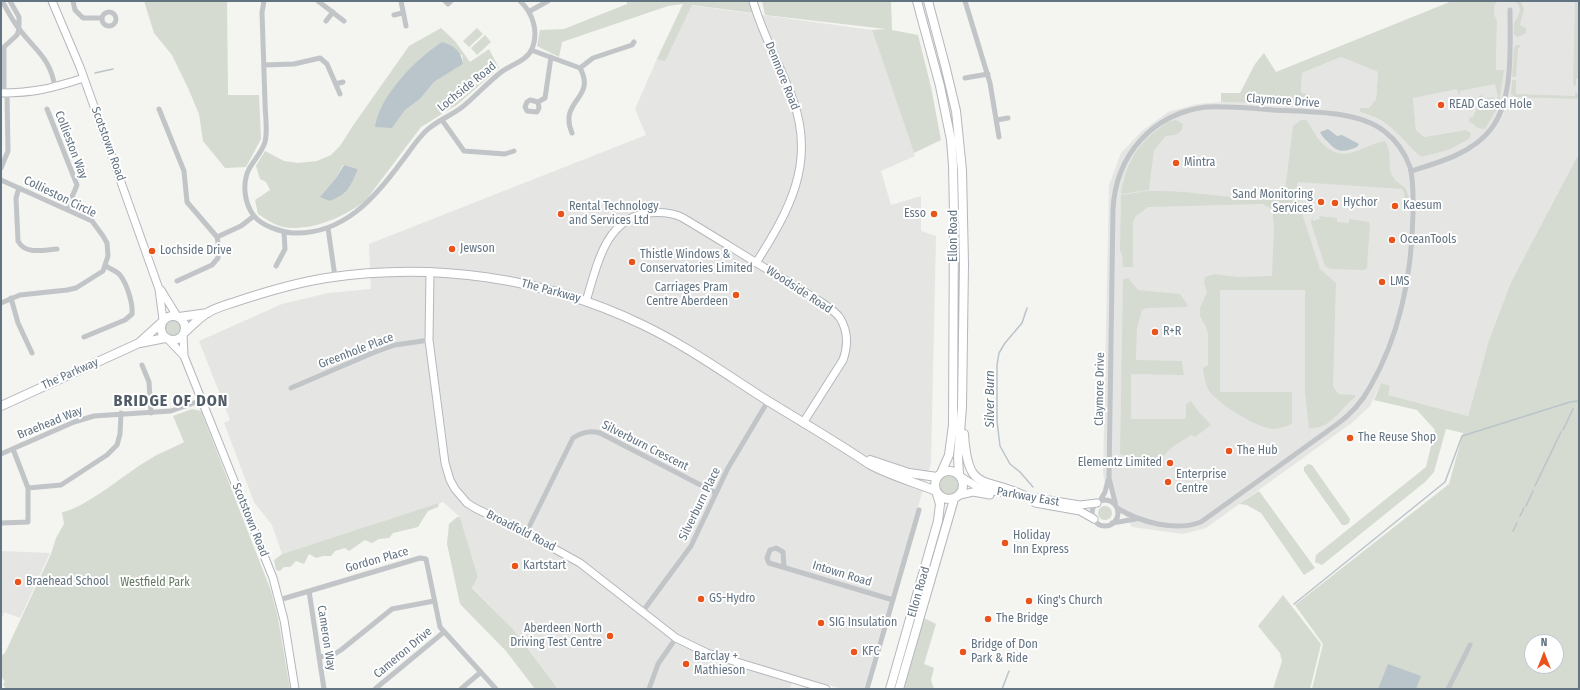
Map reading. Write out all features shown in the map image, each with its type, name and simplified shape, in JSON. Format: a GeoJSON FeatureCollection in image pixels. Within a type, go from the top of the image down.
{"type":"FeatureCollection","features":[{"type":"Feature","properties":{"kind":"main road","name":"Ellon Road"},"geometry":{"type":"LineString","coordinates":[[917,1],[946,113],[951,140],[954,184],[953,425],[949,455],[939,475]]}},
{"type":"Feature","properties":{"kind":"main road","name":"Ellon Road"},"geometry":{"type":"LineString","coordinates":[[928,1],[956,111],[962,158],[964,256],[962,407],[958,457],[960,476]]}},
{"type":"Feature","properties":{"kind":"main road","name":"The Parkway"},"geometry":{"type":"LineString","coordinates":[[178,316],[208,312],[270,291],[335,277],[382,272],[430,272],[499,279],[528,284],[586,301],[643,325],[670,339],[802,423],[883,472],[936,492]]}},
{"type":"Feature","properties":{"kind":"main road","name":"The Parkway"},"geometry":{"type":"LineString","coordinates":[[184,334],[208,312]]}},
{"type":"Feature","properties":{"kind":"main road"},"geometry":{"type":"LineString","coordinates":[[169,316],[178,316],[185,324],[184,334],[176,340],[166,338],[161,331],[162,322],[169,316]]}},
{"type":"Feature","properties":{"kind":"main road","name":"The Parkway"},"geometry":{"type":"LineString","coordinates":[[139,343],[162,322]]}},
{"type":"Feature","properties":{"kind":"main road","name":"The Parkway"},"geometry":{"type":"LineString","coordinates":[[1,406],[139,343],[166,338]]}},
{"type":"Feature","properties":{"kind":"main road"},"geometry":{"type":"LineString","coordinates":[[962,407],[966,458],[972,473],[986,483],[1026,497]]}},
{"type":"Feature","properties":{"kind":"main road","name":"The Parkway"},"geometry":{"type":"LineString","coordinates":[[858,456],[909,473],[939,475]]}},
{"type":"Feature","properties":{"kind":"main road"},"geometry":{"type":"LineString","coordinates":[[950,471],[960,476],[963,486],[957,497],[946,500],[936,492],[934,484],[939,475],[950,471]]}},
{"type":"Feature","properties":{"kind":"main road","name":"Ellon Road"},"geometry":{"type":"LineString","coordinates":[[890,689],[938,522],[940,504],[936,492]]}},
{"type":"Feature","properties":{"kind":"main road","name":"Ellon Road"},"geometry":{"type":"LineString","coordinates":[[899,689],[957,497]]}},
{"type":"Feature","properties":{"kind":"street"},"geometry":{"type":"LineString","coordinates":[[2,1],[19,29],[52,70],[55,87]]}},
{"type":"Feature","properties":{"kind":"street"},"geometry":{"type":"LineString","coordinates":[[1,168],[8,152],[4,93],[4,47],[17,35],[20,17],[10,1]]}},
{"type":"Feature","properties":{"kind":"street","name":"Scotstown Road"},"geometry":{"type":"LineString","coordinates":[[52,1],[84,78],[159,289]]}},
{"type":"Feature","properties":{"kind":"street"},"geometry":{"type":"LineString","coordinates":[[73,1],[75,10],[83,18],[102,18]]}},
{"type":"Feature","properties":{"kind":"street"},"geometry":{"type":"LineString","coordinates":[[217,238],[241,226],[254,216],[246,197],[245,182],[249,169],[265,140],[262,12],[264,1]]}},
{"type":"Feature","properties":{"kind":"street"},"geometry":{"type":"LineString","coordinates":[[318,1],[344,21]]}},
{"type":"Feature","properties":{"kind":"street"},"geometry":{"type":"LineString","coordinates":[[401,1],[402,13],[406,26]]}},
{"type":"Feature","properties":{"kind":"street"},"geometry":{"type":"LineString","coordinates":[[445,1],[448,4],[451,1]]}},
{"type":"Feature","properties":{"kind":"street"},"geometry":{"type":"LineString","coordinates":[[520,1],[530,11],[535,31],[531,50],[580,68]]}},
{"type":"Feature","properties":{"kind":"street"},"geometry":{"type":"LineString","coordinates":[[530,11],[548,1]]}},
{"type":"Feature","properties":{"kind":"street","name":"Denmore Road"},"geometry":{"type":"LineString","coordinates":[[753,1],[766,38],[794,101],[800,130],[802,151],[800,173],[793,197],[781,223],[756,263]]}},
{"type":"Feature","properties":{"kind":"street"},"geometry":{"type":"LineString","coordinates":[[965,1],[988,74],[999,137]]}},
{"type":"Feature","properties":{"kind":"street"},"geometry":{"type":"LineString","coordinates":[[1411,171],[1434,164],[1468,148],[1483,137],[1496,122],[1500,114],[1506,88],[1510,10]]}},
{"type":"Feature","properties":{"kind":"street"},"geometry":{"type":"LineString","coordinates":[[326,21],[333,12]]}},
{"type":"Feature","properties":{"kind":"street"},"geometry":{"type":"LineString","coordinates":[[394,15],[402,13]]}},
{"type":"Feature","properties":{"kind":"street"},"geometry":{"type":"LineString","coordinates":[[580,68],[593,58],[632,45],[634,42]]}},
{"type":"Feature","properties":{"kind":"street","name":"Lochside Road"},"geometry":{"type":"LineString","coordinates":[[254,216],[261,222],[284,232],[308,233],[328,228],[355,214],[371,200],[422,135],[460,109],[501,72],[520,60],[531,50]]}},
{"type":"Feature","properties":{"kind":"street"},"geometry":{"type":"LineString","coordinates":[[264,65],[294,64],[320,58],[327,64],[340,94]]}},
{"type":"Feature","properties":{"kind":"street"},"geometry":{"type":"LineString","coordinates":[[538,102],[545,98],[551,58]]}},
{"type":"Feature","properties":{"kind":"street"},"geometry":{"type":"LineString","coordinates":[[572,133],[568,125],[569,114],[571,108],[585,87],[580,68]]}},
{"type":"Feature","properties":{"kind":"street"},"geometry":{"type":"LineString","coordinates":[[965,78],[988,74]]}},
{"type":"Feature","properties":{"kind":"street"},"geometry":{"type":"LineString","coordinates":[[4,93],[32,92],[84,78]]}},
{"type":"Feature","properties":{"kind":"street"},"geometry":{"type":"LineString","coordinates":[[336,84],[342,82]]}},
{"type":"Feature","properties":{"kind":"street","name":"Claymore Drive"},"geometry":{"type":"LineString","coordinates":[[1098,502],[1105,492],[1109,478],[1113,201],[1117,181],[1132,148],[1141,138],[1157,125],[1188,111],[1206,107],[1329,114],[1364,120],[1385,131],[1403,151],[1411,171],[1413,221],[1409,269],[1399,313],[1381,365],[1368,392],[1353,411],[1336,425],[1210,516],[1197,523],[1178,526],[1137,519]]}},
{"type":"Feature","properties":{"kind":"street","name":"Collieston Way"},"geometry":{"type":"LineString","coordinates":[[47,109],[77,186],[67,209]]}},
{"type":"Feature","properties":{"kind":"street"},"geometry":{"type":"LineString","coordinates":[[160,109],[184,171],[188,202],[217,238],[219,248],[218,258],[212,266],[177,281]]}},
{"type":"Feature","properties":{"kind":"street"},"geometry":{"type":"LineString","coordinates":[[997,120],[1008,118]]}},
{"type":"Feature","properties":{"kind":"street"},"geometry":{"type":"LineString","coordinates":[[442,120],[464,151],[505,154],[514,151]]}},
{"type":"Feature","properties":{"kind":"street"},"geometry":{"type":"LineString","coordinates":[[505,154],[505,161]]}},
{"type":"Feature","properties":{"kind":"street","name":"Collieston Circle"},"geometry":{"type":"LineString","coordinates":[[1,180],[92,221],[104,236],[107,244],[108,256],[106,266]]}},
{"type":"Feature","properties":{"kind":"street"},"geometry":{"type":"LineString","coordinates":[[19,188],[16,198],[18,241],[21,246],[29,251],[56,249]]}},
{"type":"Feature","properties":{"kind":"street","name":"Woodside Road"},"geometry":{"type":"LineString","coordinates":[[586,301],[600,258],[611,234],[624,222],[643,214],[663,213],[679,216],[831,309],[840,318],[845,330],[846,348],[843,360],[802,423]]}},
{"type":"Feature","properties":{"kind":"street"},"geometry":{"type":"LineString","coordinates":[[328,228],[335,277]]}},
{"type":"Feature","properties":{"kind":"street"},"geometry":{"type":"LineString","coordinates":[[276,266],[285,249],[284,232]]}},
{"type":"Feature","properties":{"kind":"street"},"geometry":{"type":"LineString","coordinates":[[1,303],[25,294],[76,288],[98,276],[106,266],[118,273],[122,278],[133,305],[132,314],[125,320],[84,337]]}},
{"type":"Feature","properties":{"kind":"street","name":"Broadfold Road"},"geometry":{"type":"LineString","coordinates":[[430,272],[428,321],[429,340],[444,457],[450,480],[457,493],[467,503],[580,563],[676,638],[707,653],[826,689]]}},
{"type":"Feature","properties":{"kind":"street"},"geometry":{"type":"LineString","coordinates":[[159,289],[178,316]]}},
{"type":"Feature","properties":{"kind":"street"},"geometry":{"type":"LineString","coordinates":[[159,289],[162,322]]}},
{"type":"Feature","properties":{"kind":"street"},"geometry":{"type":"LineString","coordinates":[[11,298],[18,323],[32,353]]}},
{"type":"Feature","properties":{"kind":"street"},"geometry":{"type":"LineString","coordinates":[[184,334],[184,356]]}},
{"type":"Feature","properties":{"kind":"street"},"geometry":{"type":"LineString","coordinates":[[166,338],[184,356]]}},
{"type":"Feature","properties":{"kind":"street","name":"Greenhole Place"},"geometry":{"type":"LineString","coordinates":[[291,388],[395,345],[429,340]]}},
{"type":"Feature","properties":{"kind":"street","name":"Scotstown Road"},"geometry":{"type":"LineString","coordinates":[[184,356],[273,578],[279,600],[295,689]]}},
{"type":"Feature","properties":{"kind":"street"},"geometry":{"type":"LineString","coordinates":[[142,366],[149,382],[151,414]]}},
{"type":"Feature","properties":{"kind":"street","name":"Braehead Way"},"geometry":{"type":"LineString","coordinates":[[1,454],[74,422],[94,416],[121,413],[151,414],[180,409],[202,400]]}},
{"type":"Feature","properties":{"kind":"street","name":"Silverburn Place"},"geometry":{"type":"LineString","coordinates":[[643,611],[691,546],[739,449],[768,401]]}},
{"type":"Feature","properties":{"kind":"street"},"geometry":{"type":"LineString","coordinates":[[28,488],[61,485],[107,455],[117,445],[120,434],[121,413]]}},
{"type":"Feature","properties":{"kind":"street","name":"Silverburn Crescent"},"geometry":{"type":"LineString","coordinates":[[526,533],[573,438],[585,432],[592,431],[600,433],[716,493]]}},
{"type":"Feature","properties":{"kind":"street"},"geometry":{"type":"LineString","coordinates":[[1,523],[28,522],[28,488],[13,449]]}},
{"type":"Feature","properties":{"kind":"street","name":"Parkway East"},"geometry":{"type":"LineString","coordinates":[[960,476],[984,489],[1026,497],[1080,505],[1098,502]]}},
{"type":"Feature","properties":{"kind":"street","name":"Claymore Drive"},"geometry":{"type":"LineString","coordinates":[[1109,478],[1117,507]]}},
{"type":"Feature","properties":{"kind":"street","name":"Parkway East"},"geometry":{"type":"LineString","coordinates":[[957,497],[977,492],[1080,511],[1094,519]]}},
{"type":"Feature","properties":{"kind":"street"},"geometry":{"type":"LineString","coordinates":[[1109,501],[1137,519],[1101,524],[1094,519],[1093,512],[1098,502],[1109,501]]}},
{"type":"Feature","properties":{"kind":"street"},"geometry":{"type":"LineString","coordinates":[[1112,523],[1117,517],[1117,507]]}},
{"type":"Feature","properties":{"kind":"street"},"geometry":{"type":"LineString","coordinates":[[867,689],[919,510]]}},
{"type":"Feature","properties":{"kind":"street","name":"Gordon Place"},"geometry":{"type":"LineString","coordinates":[[279,600],[420,558],[426,559],[437,618],[444,632],[496,689]]}},
{"type":"Feature","properties":{"kind":"street","name":"Intown Road"},"geometry":{"type":"LineString","coordinates":[[784,567],[893,600]]}},
{"type":"Feature","properties":{"kind":"street","name":"Cameron Way"},"geometry":{"type":"LineString","coordinates":[[309,590],[324,689]]}},
{"type":"Feature","properties":{"kind":"street"},"geometry":{"type":"LineString","coordinates":[[319,657],[333,655],[341,650],[392,609],[434,601]]}},
{"type":"Feature","properties":{"kind":"street","name":"Cameron Drive"},"geometry":{"type":"LineString","coordinates":[[375,689],[444,632]]}},
{"type":"Feature","properties":{"kind":"street"},"geometry":{"type":"LineString","coordinates":[[649,689],[658,664],[676,638]]}},
{"type":"Feature","properties":{"kind":"street"},"geometry":{"type":"LineString","coordinates":[[1448,689],[1470,645]]}},
{"type":"Feature","properties":{"kind":"street"},"geometry":{"type":"LineString","coordinates":[[461,689],[481,672]]}},
{"type":"Feature","properties":{"kind":"shaded area"},"geometry":{"type":"Polygon","coordinates":[[[1497,1],[1579,1],[1579,153],[1511,282],[1489,340],[1468,416],[1387,395],[1381,383],[1370,406],[1353,422],[1206,528],[1183,534],[1132,527],[1105,482],[1103,473],[1109,185],[1121,153],[1142,131],[1168,112],[1197,104],[1221,102],[1316,105],[1311,96],[1301,92],[1302,73],[1341,57],[1378,72],[1376,99],[1369,108],[1360,112],[1372,116],[1397,131],[1421,157],[1465,130],[1424,137],[1416,131],[1413,98],[1496,71],[1497,21],[1494,13],[1494,7],[1497,1]]]}},
{"type":"Feature","properties":{"kind":"shaded area"},"geometry":{"type":"Polygon","coordinates":[[[683,4],[872,30],[915,156],[881,171],[891,205],[921,196],[921,231],[936,236],[931,463],[864,689],[843,689],[794,676],[790,689],[558,689],[513,629],[472,587],[478,577],[460,517],[443,502],[282,554],[272,525],[254,502],[224,423],[230,420],[199,341],[282,304],[328,293],[371,289],[369,244],[646,135],[635,109],[683,4]]]}},
{"type":"Feature","properties":{"kind":"shaded area"},"geometry":{"type":"Polygon","coordinates":[[[442,42],[450,45],[459,52],[463,64],[434,82],[420,99],[404,111],[392,128],[375,127],[378,115],[384,103],[401,79],[421,58],[442,42]]]}},
{"type":"Feature","properties":{"kind":"shaded area"},"geometry":{"type":"Polygon","coordinates":[[[1328,129],[1337,136],[1342,135],[1359,144],[1357,147],[1343,151],[1336,149],[1322,136],[1320,132],[1328,129]]]}},
{"type":"Feature","properties":{"kind":"shaded area"},"geometry":{"type":"Polygon","coordinates":[[[344,165],[358,169],[348,189],[330,201],[320,197],[336,178],[344,165]]]}},
{"type":"Feature","properties":{"kind":"shaded area","name":"Braehead School"},"geometry":{"type":"Polygon","coordinates":[[[1,551],[50,553],[20,618],[4,612],[1,621],[1,551]]]}},
{"type":"Feature","properties":{"kind":"shaded area"},"geometry":{"type":"Polygon","coordinates":[[[1388,664],[1421,676],[1416,689],[1378,689],[1388,664]]]}},
{"type":"Feature","properties":{"kind":"green space"},"geometry":{"type":"Polygon","coordinates":[[[144,1],[227,1],[228,95],[259,95],[261,139],[246,167],[225,168],[203,141],[199,114],[172,55],[154,33],[144,1]]]}},
{"type":"Feature","properties":{"kind":"green space"},"geometry":{"type":"Polygon","coordinates":[[[627,1],[749,1],[753,13],[692,5],[665,61],[657,59],[683,4],[668,6],[562,42],[559,57],[537,46],[540,30],[564,29],[627,4],[627,1]]]}},
{"type":"Feature","properties":{"kind":"green space"},"geometry":{"type":"Polygon","coordinates":[[[762,1],[891,1],[892,30],[918,35],[931,87],[941,140],[914,153],[872,30],[886,29],[765,15],[762,1]]]}},
{"type":"Feature","properties":{"kind":"green space"},"geometry":{"type":"Polygon","coordinates":[[[1452,1],[1497,1],[1494,7],[1494,13],[1497,21],[1496,70],[1504,70],[1499,105],[1485,129],[1478,128],[1469,121],[1469,117],[1472,118],[1481,100],[1478,98],[1479,96],[1482,95],[1483,99],[1493,97],[1496,103],[1498,96],[1495,84],[1460,91],[1460,95],[1457,89],[1413,98],[1416,130],[1424,137],[1465,130],[1471,133],[1469,139],[1448,150],[1421,157],[1388,125],[1360,112],[1360,108],[1369,108],[1376,99],[1378,72],[1341,57],[1302,73],[1301,92],[1311,96],[1316,105],[1221,102],[1221,93],[1240,93],[1255,64],[1264,53],[1276,72],[1452,1]]]}},
{"type":"Feature","properties":{"kind":"green space"},"geometry":{"type":"Polygon","coordinates":[[[1515,1],[1521,1],[1524,9],[1520,25],[1526,28],[1526,33],[1518,37],[1514,35],[1514,26],[1520,9],[1515,1]]]}},
{"type":"Feature","properties":{"kind":"green space"},"geometry":{"type":"Polygon","coordinates":[[[1575,1],[1579,1],[1579,79],[1576,79],[1576,86],[1573,85],[1575,1]]]}},
{"type":"Feature","properties":{"kind":"green space"},"geometry":{"type":"Polygon","coordinates":[[[441,28],[455,41],[470,62],[489,49],[499,68],[458,104],[421,127],[366,200],[358,206],[327,222],[293,228],[276,225],[258,214],[255,200],[270,190],[266,182],[260,179],[256,166],[265,151],[284,161],[298,163],[317,161],[331,155],[340,146],[409,46],[441,28]],[[462,54],[404,111],[420,99],[434,82],[463,64],[462,54]],[[343,165],[336,178],[321,196],[349,188],[358,169],[343,165]]]}},
{"type":"Feature","properties":{"kind":"green space"},"geometry":{"type":"Polygon","coordinates":[[[477,28],[483,34],[469,47],[463,41],[477,28]]]}},
{"type":"Feature","properties":{"kind":"green space"},"geometry":{"type":"Polygon","coordinates":[[[485,35],[491,42],[477,55],[471,48],[485,35]]]}},
{"type":"Feature","properties":{"kind":"green space"},"geometry":{"type":"Polygon","coordinates":[[[1516,45],[1520,45],[1521,47],[1518,48],[1516,77],[1512,77],[1514,48],[1516,45]]]}},
{"type":"Feature","properties":{"kind":"green space"},"geometry":{"type":"Polygon","coordinates":[[[1512,80],[1516,80],[1516,94],[1575,96],[1575,92],[1579,94],[1579,99],[1515,97],[1511,94],[1512,80]]]}},
{"type":"Feature","properties":{"kind":"green space"},"geometry":{"type":"Polygon","coordinates":[[[1176,120],[1183,124],[1182,130],[1176,135],[1166,136],[1154,150],[1149,190],[1121,194],[1128,166],[1137,151],[1143,143],[1161,126],[1176,120]]]}},
{"type":"Feature","properties":{"kind":"green space"},"geometry":{"type":"Polygon","coordinates":[[[1301,120],[1306,120],[1320,141],[1329,149],[1337,153],[1352,153],[1385,141],[1389,150],[1392,175],[1397,182],[1405,187],[1409,201],[1404,200],[1404,193],[1402,189],[1297,182],[1299,204],[1320,269],[1336,283],[1333,386],[1338,394],[1355,395],[1355,397],[1334,418],[1323,426],[1309,428],[1305,392],[1305,290],[1220,290],[1220,392],[1292,392],[1292,424],[1274,429],[1259,425],[1239,415],[1222,403],[1208,389],[1203,368],[1208,365],[1208,334],[1200,316],[1200,308],[1207,292],[1204,283],[1205,277],[1215,274],[1237,277],[1272,276],[1274,227],[1272,209],[1263,204],[1148,207],[1136,216],[1133,222],[1133,267],[1123,267],[1122,255],[1120,251],[1121,195],[1147,191],[1168,191],[1251,198],[1284,199],[1293,126],[1301,120]]]}},
{"type":"Feature","properties":{"kind":"green space"},"geometry":{"type":"Polygon","coordinates":[[[1579,153],[1579,689],[1312,689],[1323,644],[1295,605],[1449,484],[1463,433],[1446,429],[1434,472],[1425,482],[1322,565],[1315,562],[1316,555],[1426,467],[1435,430],[1417,410],[1374,400],[1381,383],[1390,386],[1388,395],[1468,416],[1489,340],[1511,282],[1579,153]]]}},
{"type":"Feature","properties":{"kind":"green space"},"geometry":{"type":"Polygon","coordinates":[[[1312,216],[1313,221],[1320,219],[1319,216],[1337,218],[1337,222],[1349,223],[1349,219],[1369,222],[1367,268],[1364,270],[1330,269],[1325,266],[1311,223],[1312,216]]]}},
{"type":"Feature","properties":{"kind":"green space"},"geometry":{"type":"Polygon","coordinates":[[[1128,278],[1138,290],[1180,294],[1187,304],[1187,307],[1147,308],[1142,310],[1137,328],[1136,360],[1182,361],[1184,375],[1131,374],[1131,419],[1184,419],[1186,417],[1186,404],[1191,401],[1211,425],[1195,437],[1191,435],[1171,448],[1154,466],[1120,454],[1123,280],[1128,278]]]}},
{"type":"Feature","properties":{"kind":"green space"},"geometry":{"type":"Polygon","coordinates":[[[170,320],[176,320],[181,325],[179,334],[176,336],[170,336],[165,331],[165,325],[170,320]]]}},
{"type":"Feature","properties":{"kind":"green space","name":"Westfield Park"},"geometry":{"type":"Polygon","coordinates":[[[192,409],[201,411],[271,591],[278,618],[290,689],[6,689],[3,684],[5,682],[1,676],[1,656],[5,653],[51,554],[56,538],[64,524],[62,512],[71,510],[82,504],[141,464],[184,442],[173,416],[192,409]]]}},
{"type":"Feature","properties":{"kind":"green space"},"geometry":{"type":"Polygon","coordinates":[[[1308,464],[1312,465],[1350,519],[1349,523],[1346,525],[1342,525],[1304,471],[1304,467],[1308,464]]]}},
{"type":"Feature","properties":{"kind":"green space"},"geometry":{"type":"Polygon","coordinates":[[[945,476],[953,476],[959,482],[959,490],[953,496],[945,496],[939,490],[939,482],[945,476]]]}},
{"type":"Feature","properties":{"kind":"green space"},"geometry":{"type":"Polygon","coordinates":[[[1259,491],[1315,568],[1304,575],[1261,513],[1247,505],[1239,504],[1259,491]]]}},
{"type":"Feature","properties":{"kind":"green space"},"geometry":{"type":"Polygon","coordinates":[[[439,503],[438,507],[428,511],[418,527],[393,533],[389,538],[379,539],[372,543],[365,540],[349,551],[345,548],[335,551],[331,556],[316,558],[309,554],[304,564],[296,561],[290,567],[284,567],[280,571],[276,570],[274,560],[282,554],[439,503]]]}},
{"type":"Feature","properties":{"kind":"green space"},"geometry":{"type":"Polygon","coordinates":[[[1102,506],[1108,506],[1112,510],[1112,516],[1108,520],[1102,520],[1098,516],[1098,510],[1102,506]]]}},
{"type":"Feature","properties":{"kind":"green space"},"geometry":{"type":"Polygon","coordinates":[[[457,517],[460,517],[478,577],[472,588],[513,629],[558,689],[535,689],[506,651],[460,604],[447,544],[449,524],[457,517]]]}},
{"type":"Feature","properties":{"kind":"green space"},"geometry":{"type":"Polygon","coordinates":[[[1283,595],[1321,644],[1310,689],[1273,689],[1282,661],[1280,653],[1258,626],[1283,595]]]}},
{"type":"Feature","properties":{"kind":"green space"},"geometry":{"type":"Polygon","coordinates":[[[924,618],[936,624],[924,664],[934,668],[931,680],[934,689],[904,689],[924,618]]]}},
{"type":"Feature","properties":{"kind":"waterway"},"geometry":{"type":"LineString","coordinates":[[95,73],[113,69]]}},
{"type":"Feature","properties":{"kind":"waterway","name":"Silver Burn"},"geometry":{"type":"LineString","coordinates":[[1027,308],[1022,323],[1005,343],[999,353],[997,365],[997,421],[1000,446],[1010,464],[1020,472],[1033,487]]}},
{"type":"Feature","properties":{"kind":"waterway"},"geometry":{"type":"LineString","coordinates":[[1294,604],[1445,482],[1462,436],[1570,402],[1579,401]]}},
{"type":"Feature","properties":{"kind":"waterway"},"geometry":{"type":"LineString","coordinates":[[1563,430],[1573,409]]}},
{"type":"Feature","properties":{"kind":"waterway"},"geometry":{"type":"LineString","coordinates":[[1535,486],[1561,432]]}},
{"type":"Feature","properties":{"kind":"waterway"},"geometry":{"type":"LineString","coordinates":[[1526,506],[1533,491]]}},
{"type":"Feature","properties":{"kind":"waterway"},"geometry":{"type":"LineString","coordinates":[[1520,516],[1524,508]]}},
{"type":"Feature","properties":{"kind":"waterway"},"geometry":{"type":"LineString","coordinates":[[1513,531],[1517,523]]}},
{"type":"Feature","properties":{"kind":"waterway"},"geometry":{"type":"LineString","coordinates":[[1002,689],[1009,671]]}},
{"type":"Feature","properties":{"kind":"place","name":"READ Cased Hole"},"geometry":{"type":"Point","coordinates":[1441,105]}},
{"type":"Feature","properties":{"kind":"place","name":"Mintra"},"geometry":{"type":"Point","coordinates":[1176,163]}},
{"type":"Feature","properties":{"kind":"place","name":"Sand Monitoring Services"},"geometry":{"type":"Point","coordinates":[1321,202]}},
{"type":"Feature","properties":{"kind":"place","name":"Hychor"},"geometry":{"type":"Point","coordinates":[1335,203]}},
{"type":"Feature","properties":{"kind":"place","name":"Kaesum"},"geometry":{"type":"Point","coordinates":[1395,206]}},
{"type":"Feature","properties":{"kind":"place","name":"Rental Technology and Services Ltd"},"geometry":{"type":"Point","coordinates":[561,214]}},
{"type":"Feature","properties":{"kind":"place","name":"Esso"},"geometry":{"type":"Point","coordinates":[934,214]}},
{"type":"Feature","properties":{"kind":"place","name":"OceanTools"},"geometry":{"type":"Point","coordinates":[1392,240]}},
{"type":"Feature","properties":{"kind":"place","name":"Jewson"},"geometry":{"type":"Point","coordinates":[452,249]}},
{"type":"Feature","properties":{"kind":"place","name":"Lochside Drive"},"geometry":{"type":"Point","coordinates":[152,251]}},
{"type":"Feature","properties":{"kind":"place","name":"Thistle Windows & Conservatories Limited"},"geometry":{"type":"Point","coordinates":[632,262]}},
{"type":"Feature","properties":{"kind":"place","name":"LMS"},"geometry":{"type":"Point","coordinates":[1382,282]}},
{"type":"Feature","properties":{"kind":"place","name":"Carriages Pram Centre Aberdeen"},"geometry":{"type":"Point","coordinates":[736,295]}},
{"type":"Feature","properties":{"kind":"place","name":"R+R"},"geometry":{"type":"Point","coordinates":[1155,332]}},
{"type":"Feature","properties":{"kind":"place","name":"The Reuse Shop"},"geometry":{"type":"Point","coordinates":[1350,438]}},
{"type":"Feature","properties":{"kind":"place","name":"The Hub"},"geometry":{"type":"Point","coordinates":[1229,451]}},
{"type":"Feature","properties":{"kind":"place","name":"Elementz Limited"},"geometry":{"type":"Point","coordinates":[1170,463]}},
{"type":"Feature","properties":{"kind":"place","name":"Enterprise Centre"},"geometry":{"type":"Point","coordinates":[1168,482]}},
{"type":"Feature","properties":{"kind":"place","name":"Holiday Inn Express"},"geometry":{"type":"Point","coordinates":[1005,543]}},
{"type":"Feature","properties":{"kind":"place","name":"Kartstart"},"geometry":{"type":"Point","coordinates":[515,566]}},
{"type":"Feature","properties":{"kind":"place","name":"Braehead School"},"geometry":{"type":"Point","coordinates":[18,582]}},
{"type":"Feature","properties":{"kind":"place","name":"GS-Hydro"},"geometry":{"type":"Point","coordinates":[701,599]}},
{"type":"Feature","properties":{"kind":"place","name":"King's Church"},"geometry":{"type":"Point","coordinates":[1029,601]}},
{"type":"Feature","properties":{"kind":"place","name":"The Bridge"},"geometry":{"type":"Point","coordinates":[988,619]}},
{"type":"Feature","properties":{"kind":"place","name":"SIG Insulation"},"geometry":{"type":"Point","coordinates":[821,623]}},
{"type":"Feature","properties":{"kind":"place","name":"Aberdeen North Driving Test Centre"},"geometry":{"type":"Point","coordinates":[610,636]}},
{"type":"Feature","properties":{"kind":"place","name":"KFC"},"geometry":{"type":"Point","coordinates":[854,652]}},
{"type":"Feature","properties":{"kind":"place","name":"Bridge of Don Park & Ride"},"geometry":{"type":"Point","coordinates":[963,652]}},
{"type":"Feature","properties":{"kind":"place","name":"Barclay + Mathieson"},"geometry":{"type":"Point","coordinates":[686,664]}},
{"type":"Feature","properties":{"kind":"district","name":"BRIDGE OF DON"},"geometry":{"type":"Point","coordinates":[171,402]}}]}
